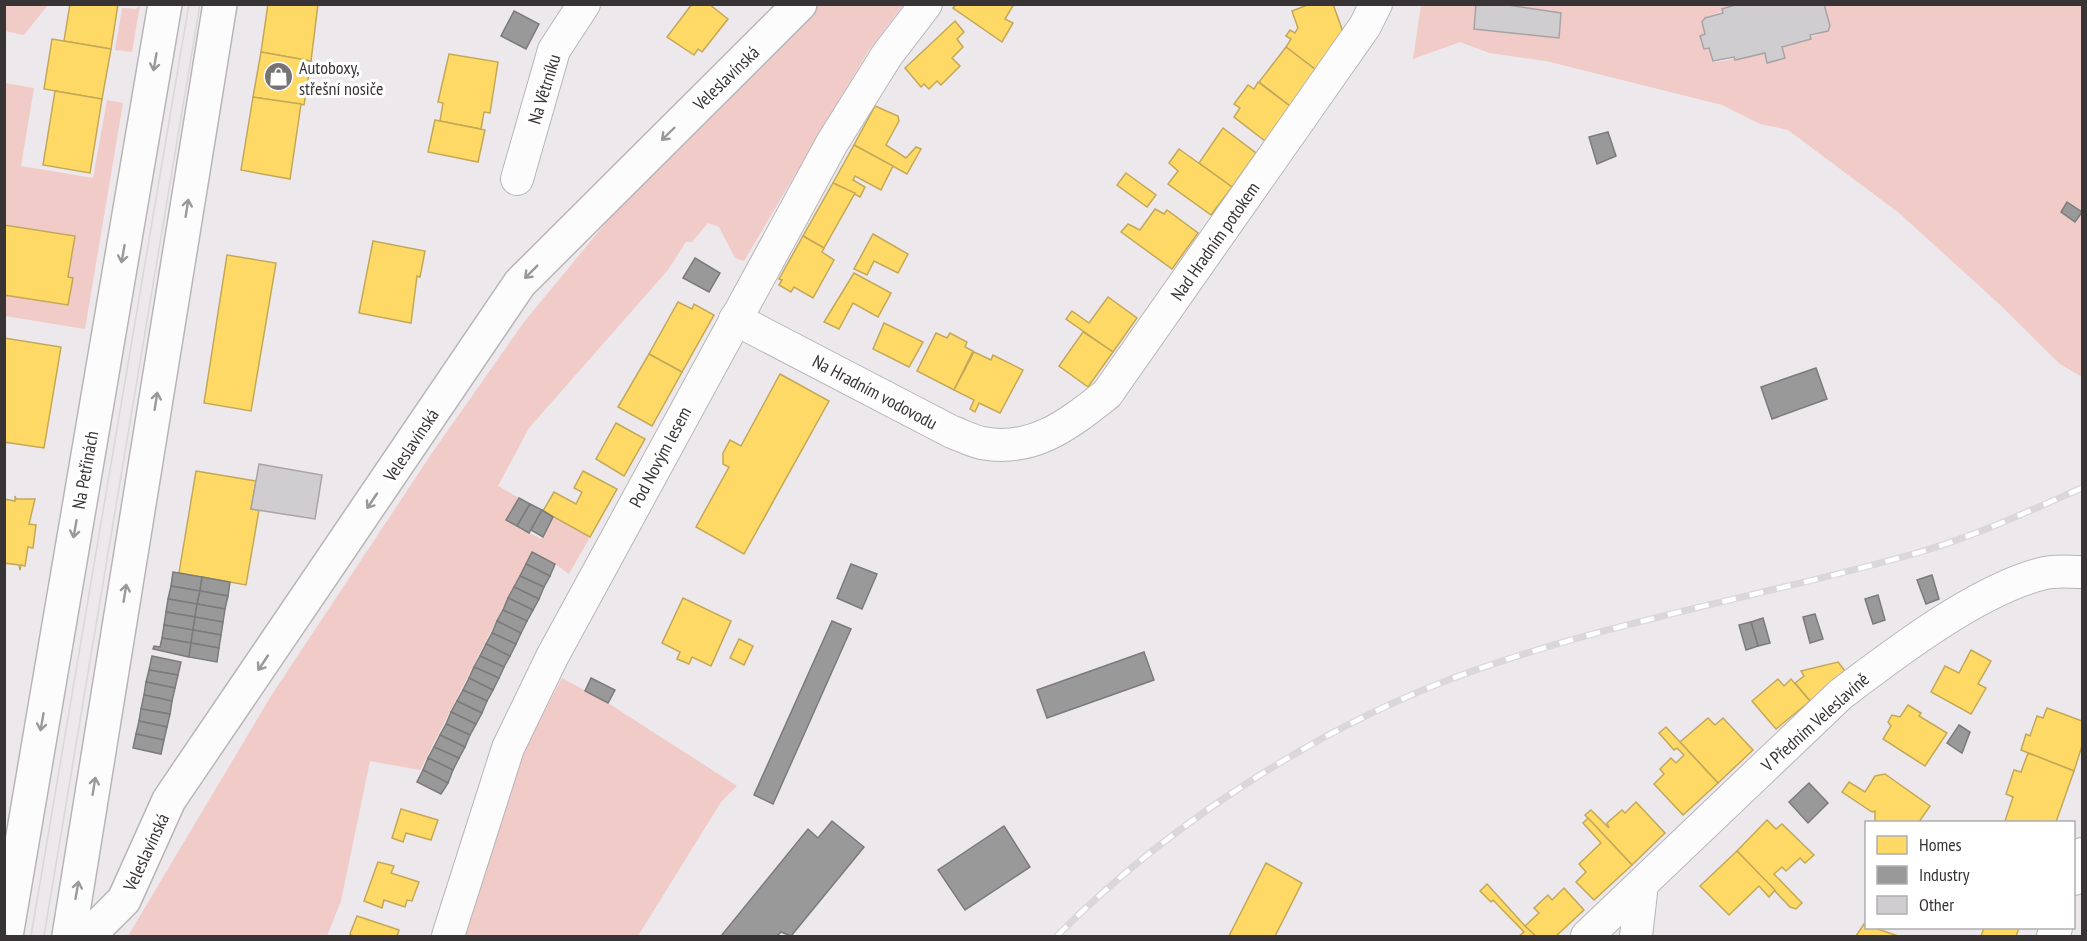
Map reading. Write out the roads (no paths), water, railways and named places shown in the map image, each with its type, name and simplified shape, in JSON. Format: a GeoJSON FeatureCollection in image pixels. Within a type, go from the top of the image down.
{"type":"FeatureCollection","features":[{"type":"Feature","properties":{"kind":"street","name":"Na Petřinách"},"geometry":{"type":"LineString","coordinates":[[6,936],[165,4]]}},
{"type":"Feature","properties":{"kind":"street"},"geometry":{"type":"LineString","coordinates":[[69,936],[220,4]]}},
{"type":"Feature","properties":{"kind":"street","name":"Na Větrníku"},"geometry":{"type":"LineString","coordinates":[[517,179],[554,50],[584,4]]}},
{"type":"Feature","properties":{"kind":"street","name":"Veleslavínská"},"geometry":{"type":"LineString","coordinates":[[88,936],[124,900],[170,800],[520,283],[800,4]]}},
{"type":"Feature","properties":{"kind":"street","name":"Pod Novým lesem"},"geometry":{"type":"LineString","coordinates":[[448,936],[508,748],[552,657],[838,133],[887,55],[926,4]]}},
{"type":"Feature","properties":{"kind":"street","name":"Nad Hradním potokem"},"geometry":{"type":"LineString","coordinates":[[1022,443],[1064,428],[1107,394],[1366,12]]}},
{"type":"Feature","properties":{"kind":"street","name":"Na Hradním vodovodu"},"geometry":{"type":"LineString","coordinates":[[735,319],[952,432],[982,443],[1022,443]]}},
{"type":"Feature","properties":{"kind":"street","name":"V Předním Veleslavíně"},"geometry":{"type":"LineString","coordinates":[[1587,936],[1841,694],[1873,669],[1987,595],[2044,573],[2082,572]]}},
{"type":"Feature","properties":{"kind":"street"},"geometry":{"type":"LineString","coordinates":[[2075,873],[2082,854]]}},
{"type":"Feature","properties":{"kind":"street"},"geometry":{"type":"LineString","coordinates":[[1636,936],[1642,884]]}},
{"type":"Feature","properties":{"kind":"tram line"},"geometry":{"type":"LineString","coordinates":[[31,936],[189,4]]}},
{"type":"Feature","properties":{"kind":"tram line"},"geometry":{"type":"LineString","coordinates":[[44,936],[200,4]]}},
{"type":"Feature","properties":{"kind":"railway"},"geometry":{"type":"LineString","coordinates":[[1057,936],[1100,895],[1196,818],[1301,750],[1411,695],[1467,673],[1577,638],[1935,548],[1999,524],[2082,488]]}},
{"type":"Feature","properties":{"kind":"place","name":"Autoboxy, střešní nosiče"},"geometry":{"type":"Point","coordinates":[278,77]}}]}
